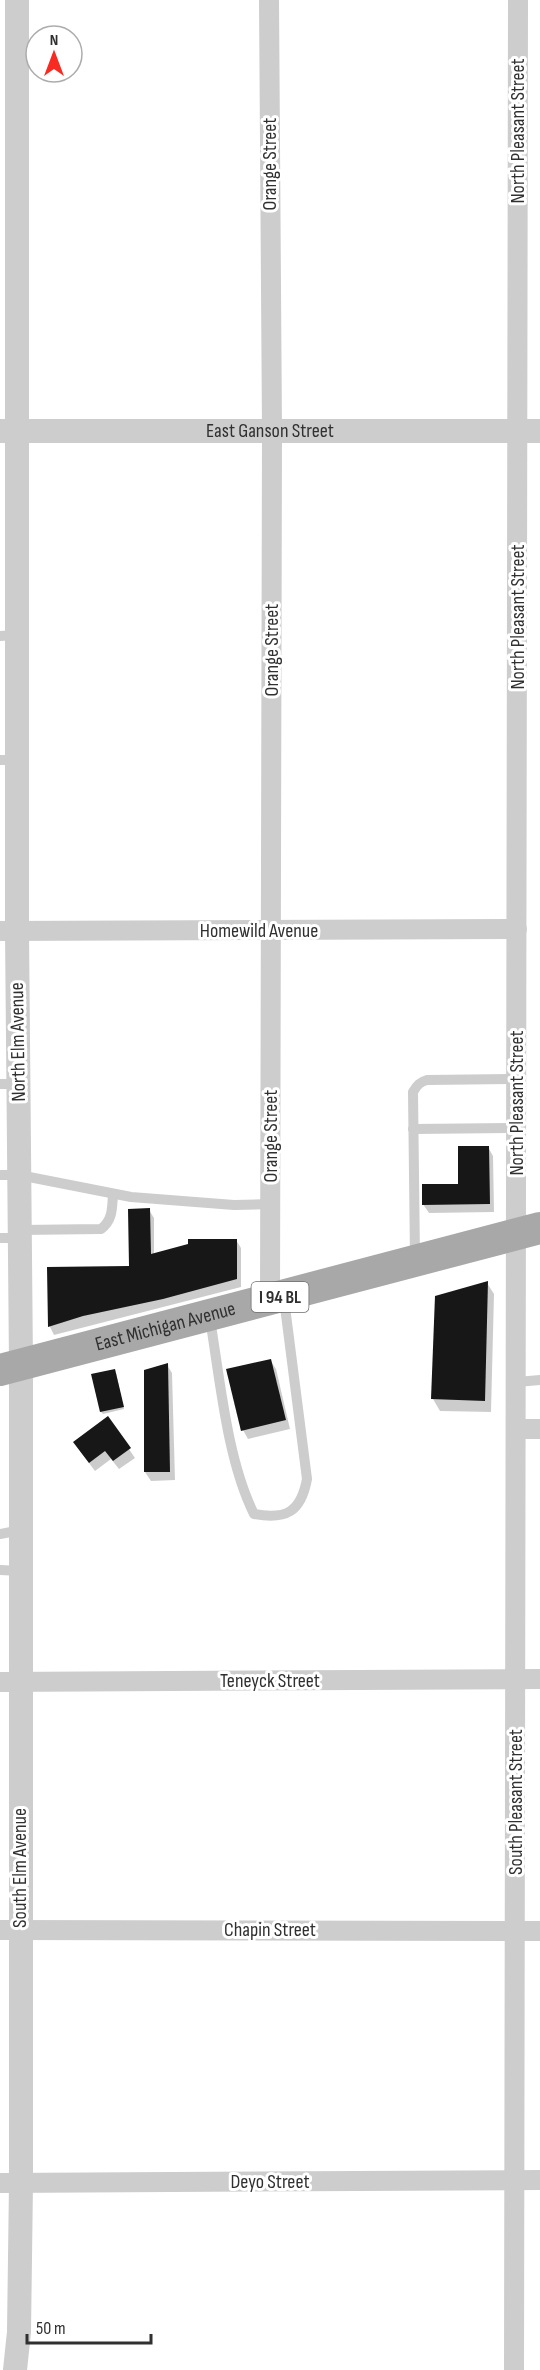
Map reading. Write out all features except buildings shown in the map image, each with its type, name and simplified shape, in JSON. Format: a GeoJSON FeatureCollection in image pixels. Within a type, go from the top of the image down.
{"type":"FeatureCollection","features":[{"type":"Feature","properties":{"kind":"main road","name":"East Michigan Avenue"},"geometry":{"type":"LineString","coordinates":[[10,1368],[528,1232]]}},
{"type":"Feature","properties":{"kind":"street","name":"North Elm Avenue"},"geometry":{"type":"LineString","coordinates":[[10,1368],[13,1236],[10,1175],[8,931],[8,431],[17,0]]}},
{"type":"Feature","properties":{"kind":"street","name":"Orange Street"},"geometry":{"type":"LineString","coordinates":[[269,0],[272,430],[271,1204],[277,1298]]}},
{"type":"Feature","properties":{"kind":"street","name":"North Pleasant Street"},"geometry":{"type":"LineString","coordinates":[[518,0],[529,431],[517,929],[517,1128],[528,1232]]}},
{"type":"Feature","properties":{"kind":"street","name":"East Ganson Street"},"geometry":{"type":"LineString","coordinates":[[8,431],[529,431]]}},
{"type":"Feature","properties":{"kind":"street","name":"Homewild Avenue"},"geometry":{"type":"LineString","coordinates":[[8,931],[271,932],[517,929]]}},
{"type":"Feature","properties":{"kind":"street","name":"South Pleasant Street"},"geometry":{"type":"LineString","coordinates":[[514,2370],[517,1382],[528,1232]]}},
{"type":"Feature","properties":{"kind":"street","name":"South Elm Avenue"},"geometry":{"type":"LineString","coordinates":[[10,1368],[10,2183],[19,2332],[15,2370]]}},
{"type":"Feature","properties":{"kind":"street"},"geometry":{"type":"LineString","coordinates":[[517,1429],[540,1429]]}},
{"type":"Feature","properties":{"kind":"street","name":"Teneyck Street"},"geometry":{"type":"LineString","coordinates":[[11,1682],[540,1679]]}},
{"type":"Feature","properties":{"kind":"street","name":"Chapin Street"},"geometry":{"type":"LineString","coordinates":[[10,1930],[540,1930]]}},
{"type":"Feature","properties":{"kind":"street","name":"Deyo Street"},"geometry":{"type":"LineString","coordinates":[[10,2183],[540,2180]]}},
{"type":"Feature","properties":{"kind":"lane"},"geometry":{"type":"LineString","coordinates":[[415,1261],[413,1092],[420,1082],[427,1080],[517,1079]]}},
{"type":"Feature","properties":{"kind":"lane"},"geometry":{"type":"LineString","coordinates":[[413,1129],[517,1128]]}},
{"type":"Feature","properties":{"kind":"lane"},"geometry":{"type":"LineString","coordinates":[[10,1175],[113,1194],[234,1205],[271,1204]]}},
{"type":"Feature","properties":{"kind":"lane"},"geometry":{"type":"LineString","coordinates":[[13,1236],[101,1228],[108,1223],[113,1194]]}},
{"type":"Feature","properties":{"kind":"lane"},"geometry":{"type":"LineString","coordinates":[[210,1315],[224,1407],[243,1491],[254,1514],[271,1517],[293,1510],[304,1497],[307,1479],[277,1298]]}},
{"type":"Feature","properties":{"kind":"lane"},"geometry":{"type":"LineString","coordinates":[[517,1382],[540,1380]]}}]}
